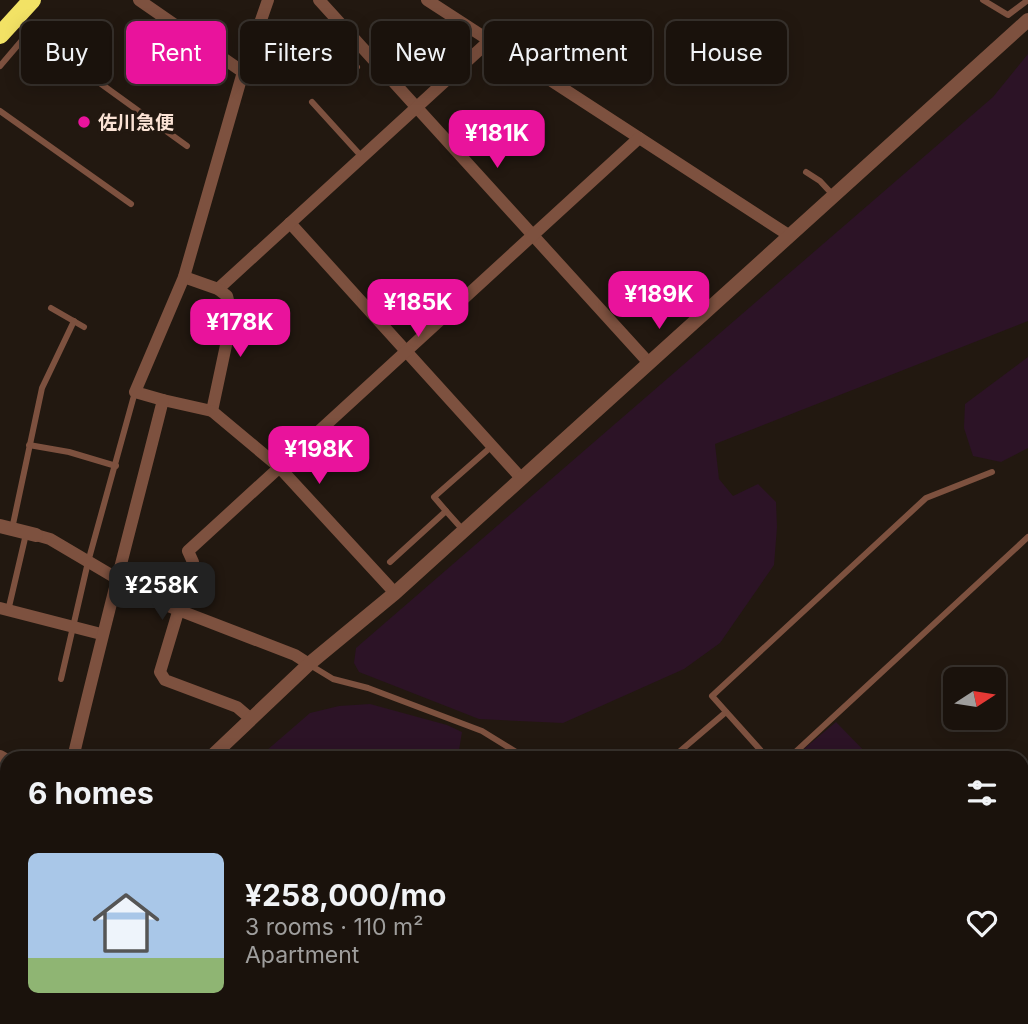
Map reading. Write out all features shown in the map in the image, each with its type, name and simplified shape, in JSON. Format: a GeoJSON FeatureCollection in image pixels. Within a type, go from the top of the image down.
{"type":"FeatureCollection","features":[{"type":"Feature","properties":{"kind":"main road"},"geometry":{"type":"LineString","coordinates":[[0,34],[32,0]]}},
{"type":"Feature","properties":{"kind":"street"},"geometry":{"type":"LineString","coordinates":[[139,0],[240,70]]}},
{"type":"Feature","properties":{"kind":"street"},"geometry":{"type":"LineString","coordinates":[[261,21],[268,0]]}},
{"type":"Feature","properties":{"kind":"street"},"geometry":{"type":"LineString","coordinates":[[319,0],[649,363]]}},
{"type":"Feature","properties":{"kind":"street"},"geometry":{"type":"LineString","coordinates":[[426,0],[484,38]]}},
{"type":"Feature","properties":{"kind":"street"},"geometry":{"type":"LineString","coordinates":[[217,751],[309,664],[395,593],[1028,20]]}},
{"type":"Feature","properties":{"kind":"street"},"geometry":{"type":"LineString","coordinates":[[218,289],[484,46]]}},
{"type":"Feature","properties":{"kind":"street"},"geometry":{"type":"LineString","coordinates":[[240,82],[184,277],[135,391],[212,411],[279,467],[395,593]]}},
{"type":"Feature","properties":{"kind":"street"},"geometry":{"type":"LineString","coordinates":[[555,84],[790,236]]}},
{"type":"Feature","properties":{"kind":"street"},"geometry":{"type":"LineString","coordinates":[[251,719],[237,706],[161,677],[160,672],[193,562],[188,551],[639,138]]}},
{"type":"Feature","properties":{"kind":"street"},"geometry":{"type":"LineString","coordinates":[[290,223],[521,478]]}},
{"type":"Feature","properties":{"kind":"street"},"geometry":{"type":"LineString","coordinates":[[184,277],[218,289],[227,296],[232,317],[212,411]]}},
{"type":"Feature","properties":{"kind":"street"},"geometry":{"type":"LineString","coordinates":[[75,751],[101,635],[118,579],[163,400]]}},
{"type":"Feature","properties":{"kind":"street"},"geometry":{"type":"LineString","coordinates":[[6,527],[50,539],[149,598],[295,655],[309,664]]}},
{"type":"Feature","properties":{"kind":"street"},"geometry":{"type":"LineString","coordinates":[[4,610],[101,635]]}},
{"type":"Feature","properties":{"kind":"lane"},"geometry":{"type":"LineString","coordinates":[[982,0],[1008,15],[1028,0]]}},
{"type":"Feature","properties":{"kind":"lane"},"geometry":{"type":"LineString","coordinates":[[13,20],[21,26]]}},
{"type":"Feature","properties":{"kind":"lane"},"geometry":{"type":"LineString","coordinates":[[0,66],[21,41]]}},
{"type":"Feature","properties":{"kind":"lane"},"geometry":{"type":"LineString","coordinates":[[357,47],[360,44]]}},
{"type":"Feature","properties":{"kind":"lane"},"geometry":{"type":"LineString","coordinates":[[101,84],[187,146]]}},
{"type":"Feature","properties":{"kind":"lane"},"geometry":{"type":"LineString","coordinates":[[312,102],[362,157]]}},
{"type":"Feature","properties":{"kind":"lane"},"geometry":{"type":"LineString","coordinates":[[0,111],[131,204]]}},
{"type":"Feature","properties":{"kind":"lane"},"geometry":{"type":"LineString","coordinates":[[806,172],[820,181],[834,197]]}},
{"type":"Feature","properties":{"kind":"lane"},"geometry":{"type":"LineString","coordinates":[[51,308],[85,327]]}},
{"type":"Feature","properties":{"kind":"lane"},"geometry":{"type":"LineString","coordinates":[[6,527],[42,388],[74,321]]}},
{"type":"Feature","properties":{"kind":"lane"},"geometry":{"type":"LineString","coordinates":[[61,679],[88,562],[135,391]]}},
{"type":"Feature","properties":{"kind":"lane"},"geometry":{"type":"LineString","coordinates":[[29,445],[69,452],[116,466]]}},
{"type":"Feature","properties":{"kind":"lane"},"geometry":{"type":"LineString","coordinates":[[463,530],[434,497],[492,446]]}},
{"type":"Feature","properties":{"kind":"lane"},"geometry":{"type":"LineString","coordinates":[[761,751],[712,696],[926,499],[992,472]]}},
{"type":"Feature","properties":{"kind":"lane"},"geometry":{"type":"LineString","coordinates":[[390,562],[446,511]]}},
{"type":"Feature","properties":{"kind":"lane"},"geometry":{"type":"LineString","coordinates":[[4,610],[31,534]]}},
{"type":"Feature","properties":{"kind":"lane"},"geometry":{"type":"LineString","coordinates":[[797,751],[1028,537]]}},
{"type":"Feature","properties":{"kind":"lane"},"geometry":{"type":"LineString","coordinates":[[309,664],[333,679],[368,688],[482,732],[514,751]]}},
{"type":"Feature","properties":{"kind":"lane"},"geometry":{"type":"LineString","coordinates":[[680,751],[726,712]]}},
{"type":"Feature","properties":{"kind":"shaded area"},"geometry":{"type":"Polygon","coordinates":[[[1028,54],[1028,321],[715,444],[719,479],[733,496],[758,484],[776,502],[777,527],[774,565],[720,643],[684,669],[563,723],[479,719],[359,672],[354,663],[356,648],[993,97],[1028,54]]]}},
{"type":"Feature","properties":{"kind":"shaded area"},"geometry":{"type":"Polygon","coordinates":[[[1028,357],[1028,448],[1001,462],[973,456],[964,428],[965,404],[1028,357]]]}},
{"type":"Feature","properties":{"kind":"shaded area"},"geometry":{"type":"Polygon","coordinates":[[[370,704],[447,725],[462,732],[459,750],[462,751],[266,751],[310,713],[339,706],[370,704]]]}},
{"type":"Feature","properties":{"kind":"shaded area"},"geometry":{"type":"Polygon","coordinates":[[[836,722],[864,751],[801,751],[836,722]]]}},
{"type":"Feature","properties":{"kind":"place","name":"佐川急便"},"geometry":{"type":"Point","coordinates":[84,122]}}]}
